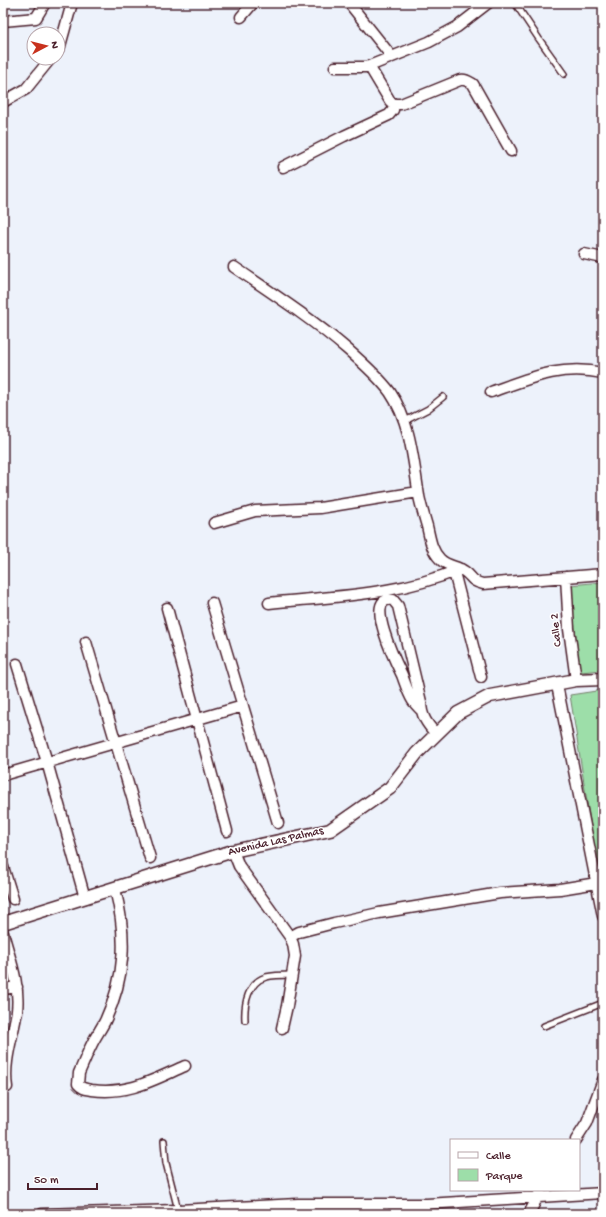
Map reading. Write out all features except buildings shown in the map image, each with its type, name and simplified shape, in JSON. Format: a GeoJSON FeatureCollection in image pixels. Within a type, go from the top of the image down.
{"type":"FeatureCollection","features":[{"type":"Feature","properties":{"kind":"street"},"geometry":{"type":"LineString","coordinates":[[3,21],[36,18],[45,3]]}},
{"type":"Feature","properties":{"kind":"street"},"geometry":{"type":"LineString","coordinates":[[66,26],[72,3]]}},
{"type":"Feature","properties":{"kind":"street"},"geometry":{"type":"LineString","coordinates":[[241,17],[253,3]]}},
{"type":"Feature","properties":{"kind":"street"},"geometry":{"type":"LineString","coordinates":[[349,3],[392,57]]}},
{"type":"Feature","properties":{"kind":"street"},"geometry":{"type":"LineString","coordinates":[[335,67],[356,68],[369,66],[443,36],[462,24],[488,3]]}},
{"type":"Feature","properties":{"kind":"street"},"geometry":{"type":"LineString","coordinates":[[3,102],[26,89],[45,66]]}},
{"type":"Feature","properties":{"kind":"street"},"geometry":{"type":"LineString","coordinates":[[369,66],[390,101],[394,104],[401,104],[460,80],[467,80],[473,84],[511,151]]}},
{"type":"Feature","properties":{"kind":"street"},"geometry":{"type":"LineString","coordinates":[[283,167],[389,115],[393,110],[394,104]]}},
{"type":"Feature","properties":{"kind":"street"},"geometry":{"type":"LineString","coordinates":[[584,254],[603,258]]}},
{"type":"Feature","properties":{"kind":"street"},"geometry":{"type":"LineString","coordinates":[[234,267],[325,330],[358,358],[389,391],[402,412],[405,421],[413,455],[418,492],[430,540],[435,553],[441,561],[475,582],[483,584],[603,574]]}},
{"type":"Feature","properties":{"kind":"street"},"geometry":{"type":"LineString","coordinates":[[491,392],[551,372],[575,369],[603,373]]}},
{"type":"Feature","properties":{"kind":"street"},"geometry":{"type":"LineString","coordinates":[[214,523],[255,511],[320,508],[418,492]]}},
{"type":"Feature","properties":{"kind":"street"},"geometry":{"type":"LineString","coordinates":[[269,603],[389,590],[457,571]]}},
{"type":"Feature","properties":{"kind":"street"},"geometry":{"type":"LineString","coordinates":[[457,571],[481,677]]}},
{"type":"Feature","properties":{"kind":"street","name":"Calle 2"},"geometry":{"type":"LineString","coordinates":[[566,577],[569,629],[576,680]]}},
{"type":"Feature","properties":{"kind":"street"},"geometry":{"type":"LineString","coordinates":[[421,710],[413,701],[386,642],[382,623],[381,606],[384,601],[387,600],[393,600],[398,606],[421,702],[421,710],[424,720],[436,734]]}},
{"type":"Feature","properties":{"kind":"street"},"geometry":{"type":"LineString","coordinates":[[212,603],[278,823]]}},
{"type":"Feature","properties":{"kind":"street"},"geometry":{"type":"LineString","coordinates":[[167,608],[227,831]]}},
{"type":"Feature","properties":{"kind":"street"},"geometry":{"type":"LineString","coordinates":[[86,642],[150,858]]}},
{"type":"Feature","properties":{"kind":"street"},"geometry":{"type":"LineString","coordinates":[[17,664],[47,762],[85,898]]}},
{"type":"Feature","properties":{"kind":"street","name":"Avenida Las Palmas"},"geometry":{"type":"LineString","coordinates":[[3,923],[233,851],[330,830],[390,788],[417,753],[458,713],[490,696],[542,686],[557,685],[576,680],[603,679]]}},
{"type":"Feature","properties":{"kind":"street"},"geometry":{"type":"LineString","coordinates":[[557,685],[599,886],[603,916]]}},
{"type":"Feature","properties":{"kind":"street"},"geometry":{"type":"LineString","coordinates":[[3,775],[196,718],[243,706]]}},
{"type":"Feature","properties":{"kind":"street"},"geometry":{"type":"LineString","coordinates":[[233,851],[239,866],[290,937],[293,944],[295,956],[282,1028]]}},
{"type":"Feature","properties":{"kind":"street"},"geometry":{"type":"LineString","coordinates":[[3,867],[13,899]]}},
{"type":"Feature","properties":{"kind":"street"},"geometry":{"type":"LineString","coordinates":[[290,937],[299,932],[379,913],[500,893],[599,886]]}},
{"type":"Feature","properties":{"kind":"street"},"geometry":{"type":"LineString","coordinates":[[115,888],[122,922],[122,965],[110,1008],[78,1073],[78,1084],[84,1089],[109,1091],[128,1089],[138,1087],[185,1066]]}},
{"type":"Feature","properties":{"kind":"street"},"geometry":{"type":"LineString","coordinates":[[3,933],[13,969],[16,987],[17,1011],[6,1068],[5,1078],[7,1087]]}},
{"type":"Feature","properties":{"kind":"street"},"geometry":{"type":"LineString","coordinates":[[3,989],[16,987]]}},
{"type":"Feature","properties":{"kind":"street"},"geometry":{"type":"LineString","coordinates":[[577,1139],[587,1123],[603,1080]]}},
{"type":"Feature","properties":{"kind":"street"},"geometry":{"type":"LineString","coordinates":[[42,1214],[178,1210],[298,1209],[427,1204],[539,1193],[603,1193]]}},
{"type":"Feature","properties":{"kind":"street"},"geometry":{"type":"LineString","coordinates":[[529,1214],[539,1193]]}},
{"type":"Feature","properties":{"kind":"lane"},"geometry":{"type":"LineString","coordinates":[[516,3],[564,74]]}},
{"type":"Feature","properties":{"kind":"lane"},"geometry":{"type":"LineString","coordinates":[[405,421],[428,408],[443,397]]}},
{"type":"Feature","properties":{"kind":"lane"},"geometry":{"type":"LineString","coordinates":[[245,1020],[245,1004],[250,990],[257,982],[266,977],[292,974]]}},
{"type":"Feature","properties":{"kind":"lane"},"geometry":{"type":"LineString","coordinates":[[544,1026],[603,1003]]}},
{"type":"Feature","properties":{"kind":"lane"},"geometry":{"type":"LineString","coordinates":[[164,1141],[166,1163],[178,1210]]}},
{"type":"Feature","properties":{"kind":"lane"},"geometry":{"type":"LineString","coordinates":[[426,1214],[427,1204]]}},
{"type":"Feature","properties":{"kind":"green space"},"geometry":{"type":"Polygon","coordinates":[[[603,582],[603,670],[580,672],[570,585],[603,582]]]}},
{"type":"Feature","properties":{"kind":"green space"},"geometry":{"type":"Polygon","coordinates":[[[603,690],[603,883],[600,883],[570,695],[603,690]]]}}]}
